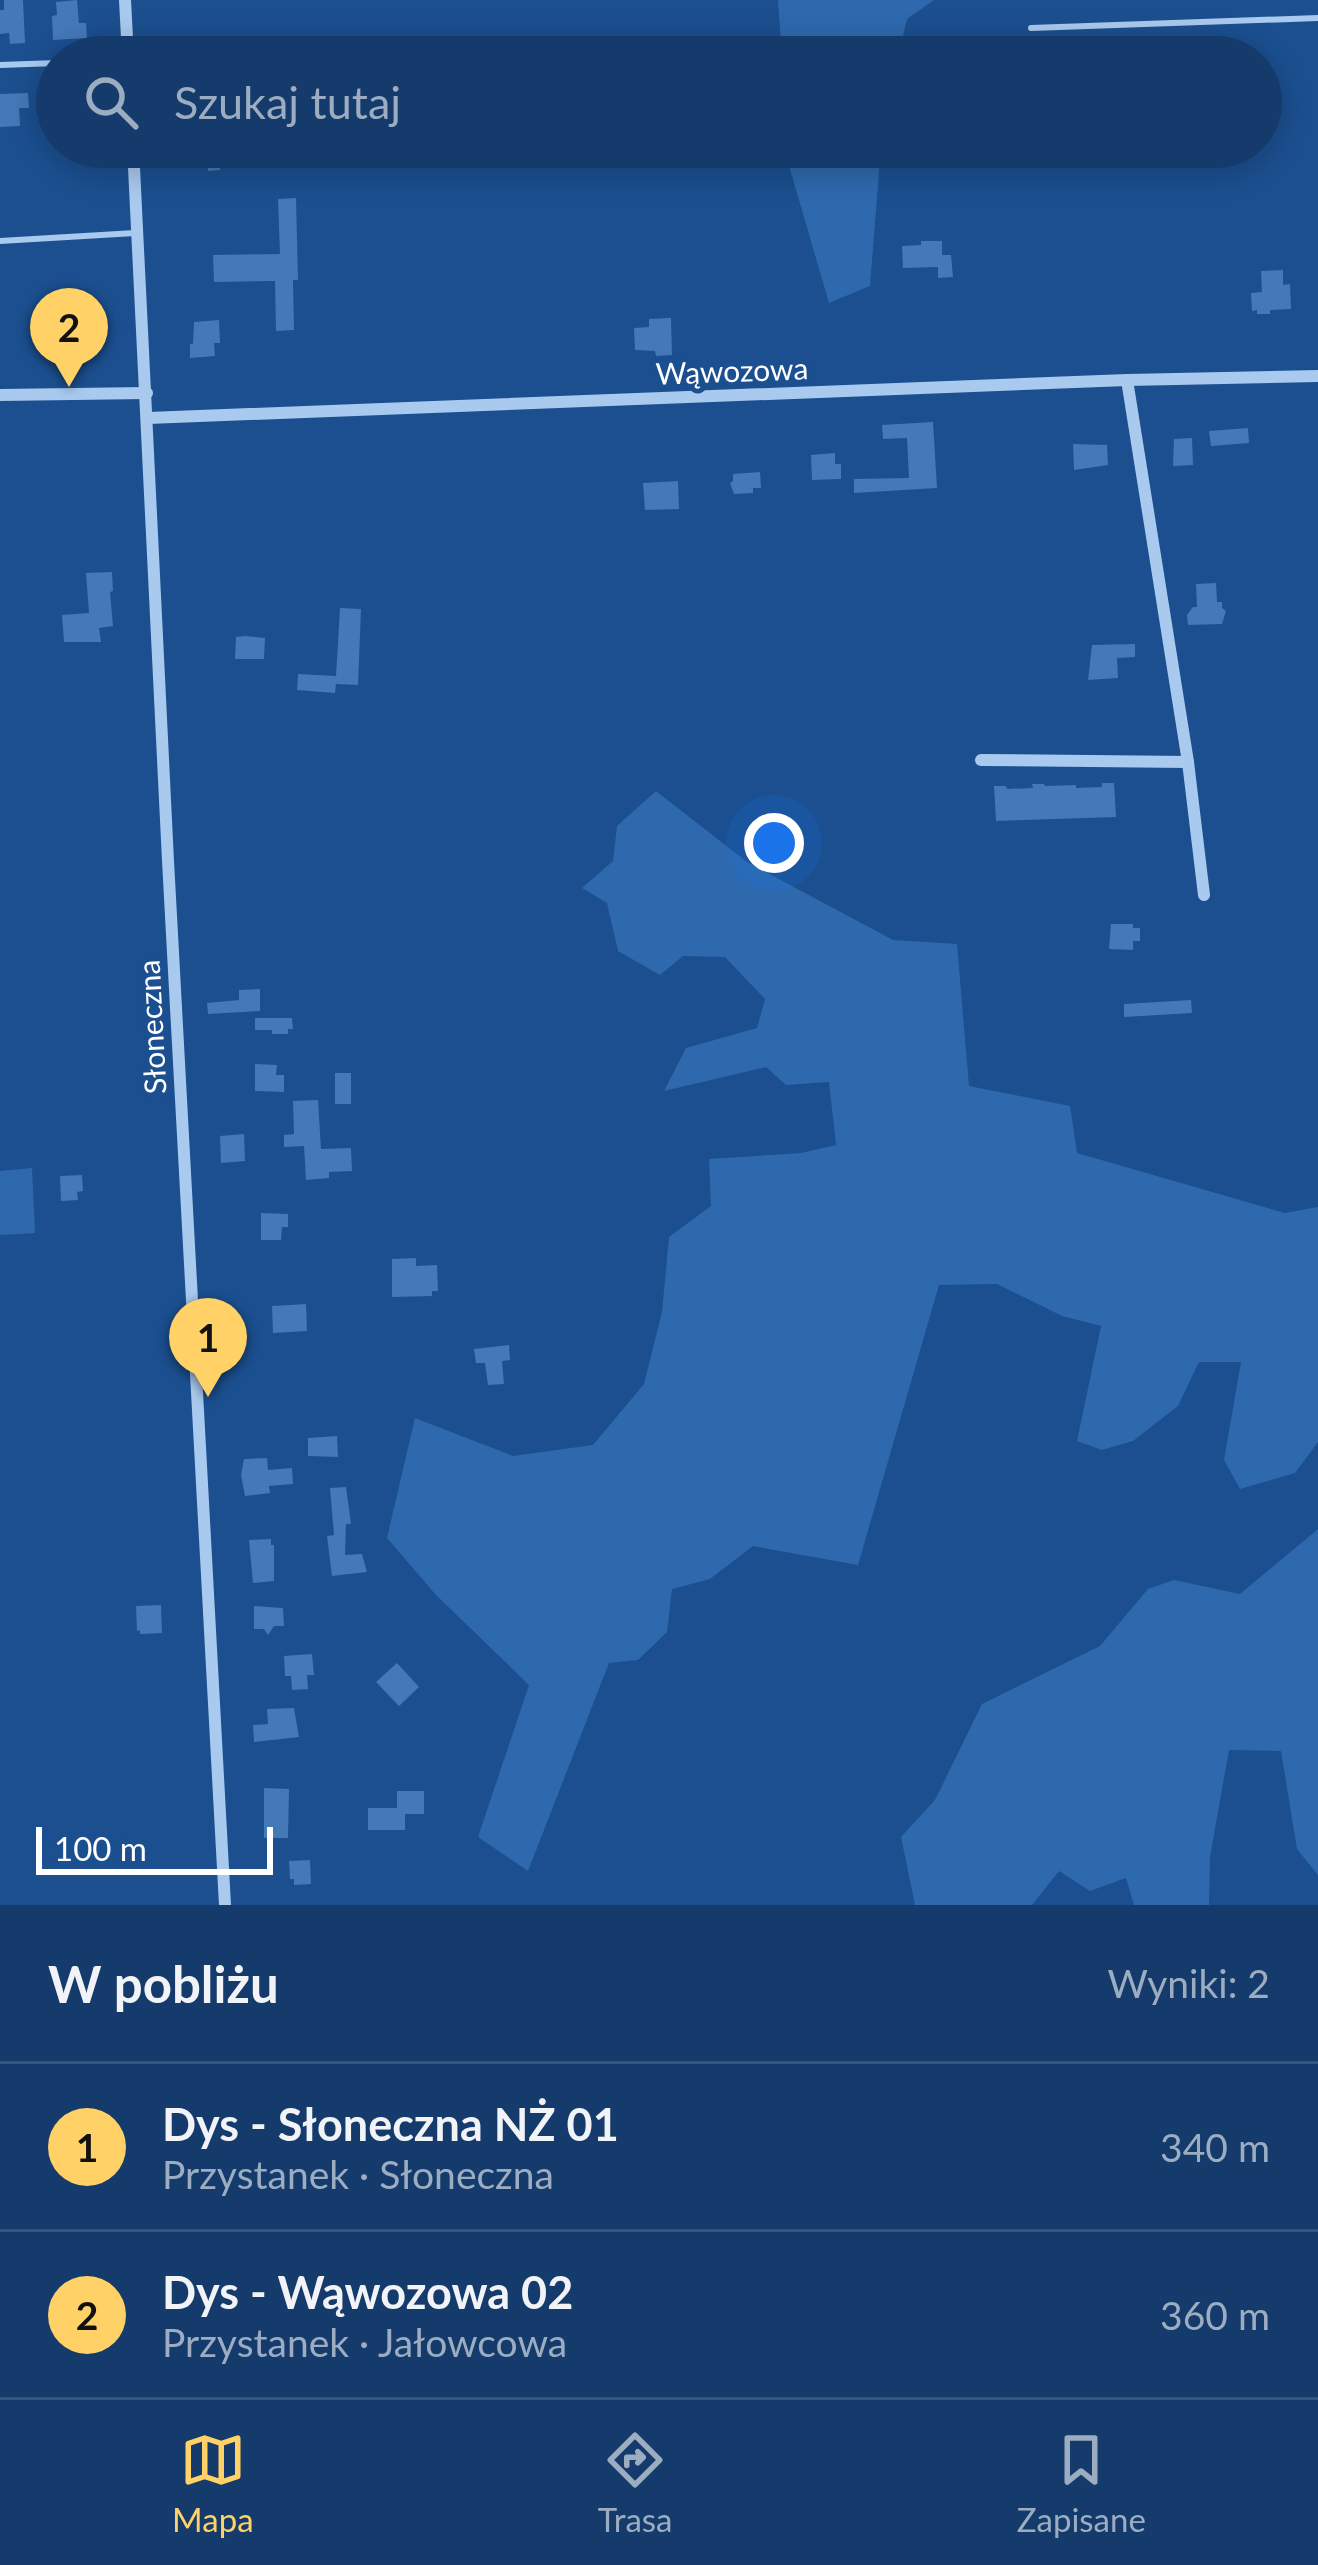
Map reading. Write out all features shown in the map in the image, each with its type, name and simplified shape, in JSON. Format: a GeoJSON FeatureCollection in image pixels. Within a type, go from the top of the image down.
{"type":"FeatureCollection","features":[{"type":"Feature","properties":{"kind":"street"},"geometry":{"type":"LineString","coordinates":[[125,0],[127,36]]}},
{"type":"Feature","properties":{"kind":"street","name":"Słoneczna"},"geometry":{"type":"LineString","coordinates":[[135,168],[225,1905]]}},
{"type":"Feature","properties":{"kind":"street","name":"Wąwozowa"},"geometry":{"type":"LineString","coordinates":[[148,418],[1318,376]]}},
{"type":"Feature","properties":{"kind":"street"},"geometry":{"type":"LineString","coordinates":[[1127,380],[1188,763],[1204,895]]}},
{"type":"Feature","properties":{"kind":"street"},"geometry":{"type":"LineString","coordinates":[[0,395],[147,393]]}},
{"type":"Feature","properties":{"kind":"street"},"geometry":{"type":"LineString","coordinates":[[981,760],[1188,763]]}},
{"type":"Feature","properties":{"kind":"lane"},"geometry":{"type":"LineString","coordinates":[[1031,28],[1318,17]]}},
{"type":"Feature","properties":{"kind":"lane"},"geometry":{"type":"LineString","coordinates":[[0,65],[36,64]]}},
{"type":"Feature","properties":{"kind":"lane"},"geometry":{"type":"LineString","coordinates":[[0,241],[138,232]]}},
{"type":"Feature","properties":{"kind":"shaded area"},"geometry":{"type":"Polygon","coordinates":[[[778,0],[934,0],[907,19],[903,36],[781,36],[778,0]]]}},
{"type":"Feature","properties":{"kind":"shaded area"},"geometry":{"type":"Polygon","coordinates":[[[879,168],[870,286],[829,303],[790,169],[879,168]]]}},
{"type":"Feature","properties":{"kind":"shaded area"},"geometry":{"type":"Polygon","coordinates":[[[656,791],[747,862],[893,940],[957,944],[969,1086],[1070,1106],[1077,1153],[1285,1213],[1318,1207],[1318,1442],[1295,1473],[1240,1489],[1224,1460],[1241,1362],[1199,1362],[1178,1406],[1133,1441],[1102,1450],[1077,1441],[1101,1326],[1062,1316],[997,1284],[939,1285],[858,1565],[753,1546],[710,1579],[672,1589],[667,1632],[638,1660],[609,1663],[528,1871],[478,1837],[529,1685],[436,1595],[387,1538],[415,1418],[513,1456],[593,1445],[644,1384],[662,1312],[669,1237],[711,1206],[709,1159],[801,1153],[836,1145],[829,1082],[786,1085],[766,1067],[664,1091],[686,1048],[757,1028],[765,999],[725,957],[683,956],[660,975],[618,951],[607,903],[582,888],[613,861],[617,826],[656,791]]]}},
{"type":"Feature","properties":{"kind":"shaded area"},"geometry":{"type":"Polygon","coordinates":[[[32,1168],[35,1233],[0,1235],[0,1171],[32,1168]]]}},
{"type":"Feature","properties":{"kind":"shaded area"},"geometry":{"type":"Polygon","coordinates":[[[1318,1529],[1318,1875],[1297,1849],[1281,1751],[1229,1750],[1210,1857],[1209,1905],[1134,1905],[1126,1878],[1090,1891],[1059,1871],[1032,1905],[915,1905],[901,1837],[935,1800],[982,1704],[1100,1646],[1148,1589],[1174,1580],[1240,1594],[1318,1529]]]}},
{"type":"Feature","properties":{"kind":"building"},"geometry":{"type":"Polygon","coordinates":[[[4,0],[23,0],[25,43],[10,44],[9,33],[0,34],[4,0]]]}},
{"type":"Feature","properties":{"kind":"building"},"geometry":{"type":"Polygon","coordinates":[[[77,0],[79,23],[86,23],[87,36],[53,36],[56,2],[77,0]]]}},
{"type":"Feature","properties":{"kind":"building"},"geometry":{"type":"Polygon","coordinates":[[[28,93],[29,108],[19,108],[20,126],[0,127],[0,94],[28,93]]]}},
{"type":"Feature","properties":{"kind":"building"},"geometry":{"type":"Polygon","coordinates":[[[296,198],[294,330],[276,331],[275,281],[214,282],[213,255],[280,254],[278,199],[296,198]]]}},
{"type":"Feature","properties":{"kind":"building"},"geometry":{"type":"Polygon","coordinates":[[[921,241],[942,241],[942,255],[951,255],[953,277],[938,278],[938,267],[903,268],[902,246],[921,245],[921,241]]]}},
{"type":"Feature","properties":{"kind":"building"},"geometry":{"type":"Polygon","coordinates":[[[1283,270],[1283,285],[1290,284],[1291,309],[1270,310],[1270,314],[1252,311],[1251,293],[1262,292],[1261,271],[1283,270]]]}},
{"type":"Feature","properties":{"kind":"building"},"geometry":{"type":"Polygon","coordinates":[[[671,318],[672,355],[635,350],[634,328],[649,327],[649,319],[671,318]]]}},
{"type":"Feature","properties":{"kind":"building"},"geometry":{"type":"Polygon","coordinates":[[[219,320],[215,356],[190,358],[194,322],[219,320]]]}},
{"type":"Feature","properties":{"kind":"building"},"geometry":{"type":"Polygon","coordinates":[[[933,422],[937,488],[854,493],[854,479],[909,478],[907,438],[883,439],[882,425],[933,422]]]}},
{"type":"Feature","properties":{"kind":"building"},"geometry":{"type":"Polygon","coordinates":[[[1248,428],[1249,443],[1211,446],[1209,431],[1248,428]]]}},
{"type":"Feature","properties":{"kind":"building"},"geometry":{"type":"Polygon","coordinates":[[[1192,438],[1193,465],[1173,466],[1174,439],[1192,438]]]}},
{"type":"Feature","properties":{"kind":"building"},"geometry":{"type":"Polygon","coordinates":[[[1073,444],[1107,445],[1108,465],[1074,470],[1073,444]]]}},
{"type":"Feature","properties":{"kind":"building"},"geometry":{"type":"Polygon","coordinates":[[[835,453],[841,479],[812,480],[811,455],[835,453]]]}},
{"type":"Feature","properties":{"kind":"building"},"geometry":{"type":"Polygon","coordinates":[[[760,472],[761,488],[734,494],[733,474],[760,472]]]}},
{"type":"Feature","properties":{"kind":"building"},"geometry":{"type":"Polygon","coordinates":[[[678,481],[679,509],[645,510],[643,483],[678,481]]]}},
{"type":"Feature","properties":{"kind":"building"},"geometry":{"type":"Polygon","coordinates":[[[112,572],[113,626],[99,628],[101,642],[64,642],[62,615],[89,613],[86,573],[112,572]]]}},
{"type":"Feature","properties":{"kind":"building"},"geometry":{"type":"Polygon","coordinates":[[[1216,583],[1217,602],[1226,611],[1222,624],[1188,625],[1187,615],[1197,607],[1196,584],[1216,583]]]}},
{"type":"Feature","properties":{"kind":"building"},"geometry":{"type":"Polygon","coordinates":[[[340,608],[361,609],[358,685],[336,684],[335,693],[297,690],[298,674],[336,676],[340,608]]]}},
{"type":"Feature","properties":{"kind":"building"},"geometry":{"type":"Polygon","coordinates":[[[236,637],[265,638],[264,659],[235,659],[236,637]]]}},
{"type":"Feature","properties":{"kind":"building"},"geometry":{"type":"Polygon","coordinates":[[[1135,644],[1135,657],[1117,658],[1118,678],[1088,680],[1092,645],[1135,644]]]}},
{"type":"Feature","properties":{"kind":"building"},"geometry":{"type":"Polygon","coordinates":[[[1102,783],[1114,783],[1116,817],[996,821],[994,786],[1076,788],[1102,787],[1102,783]]]}},
{"type":"Feature","properties":{"kind":"building"},"geometry":{"type":"Polygon","coordinates":[[[1111,924],[1140,928],[1140,941],[1133,941],[1133,950],[1109,949],[1111,924]]]}},
{"type":"Feature","properties":{"kind":"building"},"geometry":{"type":"Polygon","coordinates":[[[260,989],[260,1011],[208,1014],[207,1003],[239,1000],[239,990],[260,989]]]}},
{"type":"Feature","properties":{"kind":"building"},"geometry":{"type":"Polygon","coordinates":[[[1191,1000],[1192,1013],[1124,1017],[1124,1004],[1191,1000]]]}},
{"type":"Feature","properties":{"kind":"building"},"geometry":{"type":"Polygon","coordinates":[[[255,1018],[292,1018],[293,1029],[288,1034],[255,1030],[255,1018]]]}},
{"type":"Feature","properties":{"kind":"building"},"geometry":{"type":"Polygon","coordinates":[[[255,1064],[277,1065],[276,1075],[284,1075],[284,1092],[255,1091],[255,1064]]]}},
{"type":"Feature","properties":{"kind":"building"},"geometry":{"type":"Polygon","coordinates":[[[335,1073],[351,1073],[351,1104],[335,1104],[335,1073]]]}},
{"type":"Feature","properties":{"kind":"building"},"geometry":{"type":"Polygon","coordinates":[[[318,1100],[321,1149],[351,1148],[352,1171],[306,1180],[304,1146],[284,1147],[284,1135],[294,1134],[293,1101],[318,1100]]]}},
{"type":"Feature","properties":{"kind":"building"},"geometry":{"type":"Polygon","coordinates":[[[244,1134],[245,1161],[221,1163],[220,1136],[244,1134]]]}},
{"type":"Feature","properties":{"kind":"building"},"geometry":{"type":"Polygon","coordinates":[[[82,1175],[78,1200],[61,1201],[60,1176],[82,1175]]]}},
{"type":"Feature","properties":{"kind":"building"},"geometry":{"type":"Polygon","coordinates":[[[261,1213],[288,1214],[281,1240],[261,1240],[261,1213]]]}},
{"type":"Feature","properties":{"kind":"building"},"geometry":{"type":"Polygon","coordinates":[[[416,1258],[416,1266],[437,1265],[438,1291],[432,1291],[432,1296],[392,1297],[392,1259],[416,1258]]]}},
{"type":"Feature","properties":{"kind":"building"},"geometry":{"type":"Polygon","coordinates":[[[306,1304],[307,1331],[273,1333],[272,1306],[306,1304]]]}},
{"type":"Feature","properties":{"kind":"building"},"geometry":{"type":"Polygon","coordinates":[[[509,1345],[510,1360],[502,1361],[504,1384],[488,1385],[485,1363],[476,1363],[474,1349],[509,1345]]]}},
{"type":"Feature","properties":{"kind":"building"},"geometry":{"type":"Polygon","coordinates":[[[337,1436],[338,1457],[308,1456],[308,1438],[337,1436]]]}},
{"type":"Feature","properties":{"kind":"building"},"geometry":{"type":"Polygon","coordinates":[[[267,1458],[268,1470],[292,1468],[293,1484],[269,1486],[270,1493],[245,1496],[244,1459],[267,1458]]]}},
{"type":"Feature","properties":{"kind":"building"},"geometry":{"type":"Polygon","coordinates":[[[346,1487],[351,1524],[346,1524],[345,1555],[362,1554],[367,1572],[332,1576],[327,1536],[334,1535],[330,1488],[346,1487]]]}},
{"type":"Feature","properties":{"kind":"building"},"geometry":{"type":"Polygon","coordinates":[[[271,1539],[274,1581],[253,1583],[249,1540],[271,1539]]]}},
{"type":"Feature","properties":{"kind":"building"},"geometry":{"type":"Polygon","coordinates":[[[161,1605],[162,1633],[140,1634],[136,1606],[161,1605]]]}},
{"type":"Feature","properties":{"kind":"building"},"geometry":{"type":"Polygon","coordinates":[[[254,1606],[283,1608],[284,1626],[274,1626],[268,1635],[264,1629],[254,1629],[254,1606]]]}},
{"type":"Feature","properties":{"kind":"building"},"geometry":{"type":"Polygon","coordinates":[[[312,1654],[314,1675],[307,1675],[308,1689],[292,1690],[291,1676],[285,1676],[284,1656],[312,1654]]]}},
{"type":"Feature","properties":{"kind":"building"},"geometry":{"type":"Polygon","coordinates":[[[397,1663],[419,1687],[399,1706],[376,1682],[397,1663]]]}},
{"type":"Feature","properties":{"kind":"building"},"geometry":{"type":"Polygon","coordinates":[[[294,1708],[299,1737],[254,1742],[253,1725],[268,1724],[267,1709],[294,1708]]]}},
{"type":"Feature","properties":{"kind":"building"},"geometry":{"type":"Polygon","coordinates":[[[264,1788],[289,1789],[288,1838],[264,1838],[264,1788]]]}},
{"type":"Feature","properties":{"kind":"building"},"geometry":{"type":"Polygon","coordinates":[[[397,1791],[424,1791],[424,1814],[405,1814],[405,1830],[368,1830],[368,1808],[397,1808],[397,1791]]]}},
{"type":"Feature","properties":{"kind":"building"},"geometry":{"type":"Polygon","coordinates":[[[310,1860],[311,1884],[294,1885],[289,1861],[310,1860]]]}},
{"type":"Feature","properties":{"kind":"place","name":"Dys - Wąwozowa 02"},"geometry":{"type":"Point","coordinates":[69,387]}},
{"type":"Feature","properties":{"kind":"place","name":"Dys - Słoneczna NŻ 01"},"geometry":{"type":"Point","coordinates":[208,1397]}}]}
